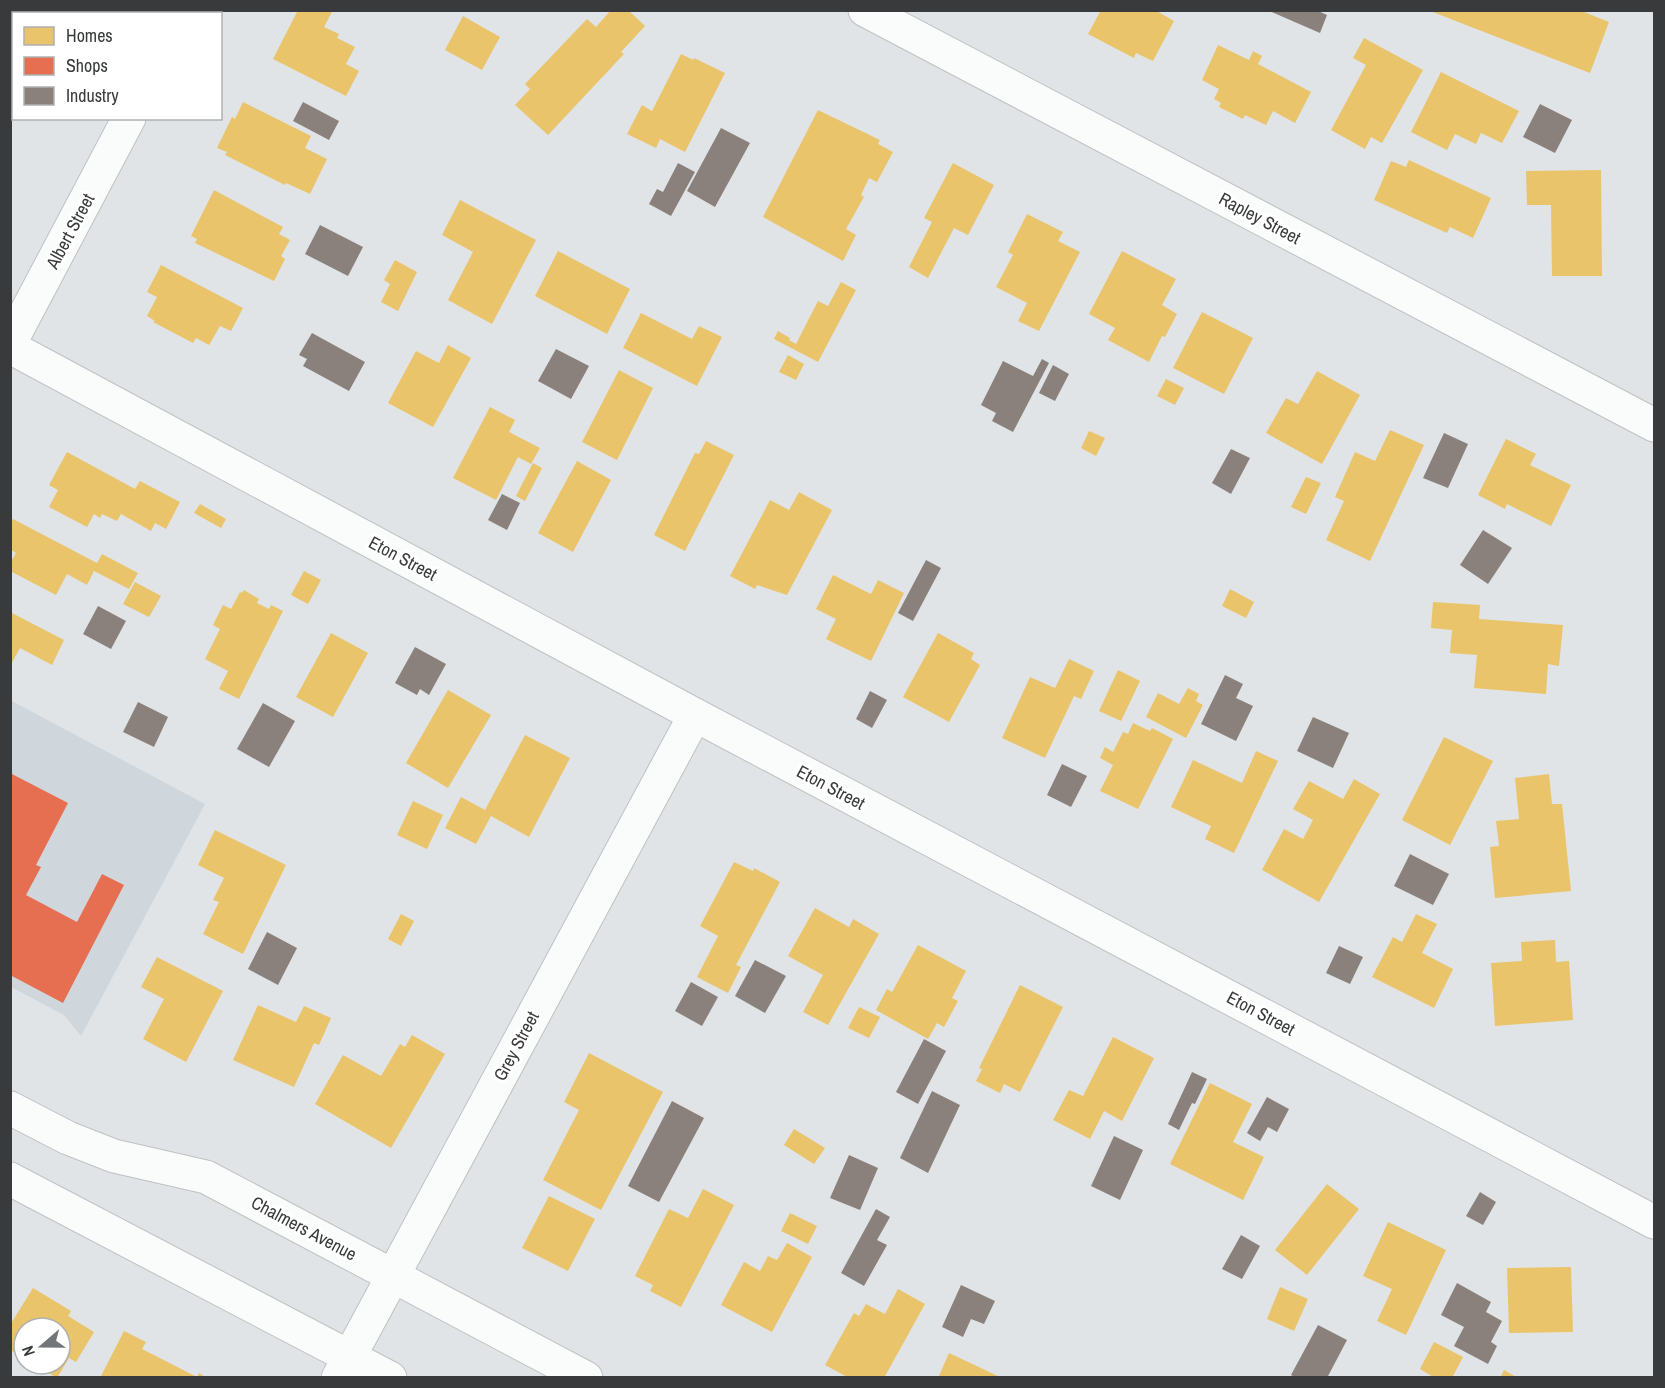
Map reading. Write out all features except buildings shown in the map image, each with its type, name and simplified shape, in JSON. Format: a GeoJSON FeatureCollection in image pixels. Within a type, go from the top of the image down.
{"type":"FeatureCollection","features":[{"type":"Feature","properties":{"kind":"street","name":"Rapley Street"},"geometry":{"type":"LineString","coordinates":[[865,10],[1654,425]]}},
{"type":"Feature","properties":{"kind":"street","name":"Albert Street"},"geometry":{"type":"LineString","coordinates":[[10,345],[128,120]]}},
{"type":"Feature","properties":{"kind":"street","name":"Eton Street"},"geometry":{"type":"LineString","coordinates":[[10,345],[695,715],[1654,1222]]}},
{"type":"Feature","properties":{"kind":"street","name":"Grey Street"},"geometry":{"type":"LineString","coordinates":[[344,1366],[695,715]]}},
{"type":"Feature","properties":{"kind":"street","name":"Chalmers Avenue"},"geometry":{"type":"LineString","coordinates":[[10,1108],[68,1138],[114,1156],[206,1177],[586,1377]]}},
{"type":"Feature","properties":{"kind":"street"},"geometry":{"type":"LineString","coordinates":[[10,1179],[344,1366],[390,1377]]}},
{"type":"Feature","properties":{"kind":"shaded area"},"geometry":{"type":"Polygon","coordinates":[[[10,700],[205,804],[81,1036],[64,1015],[11,987],[10,700]]]}}]}
